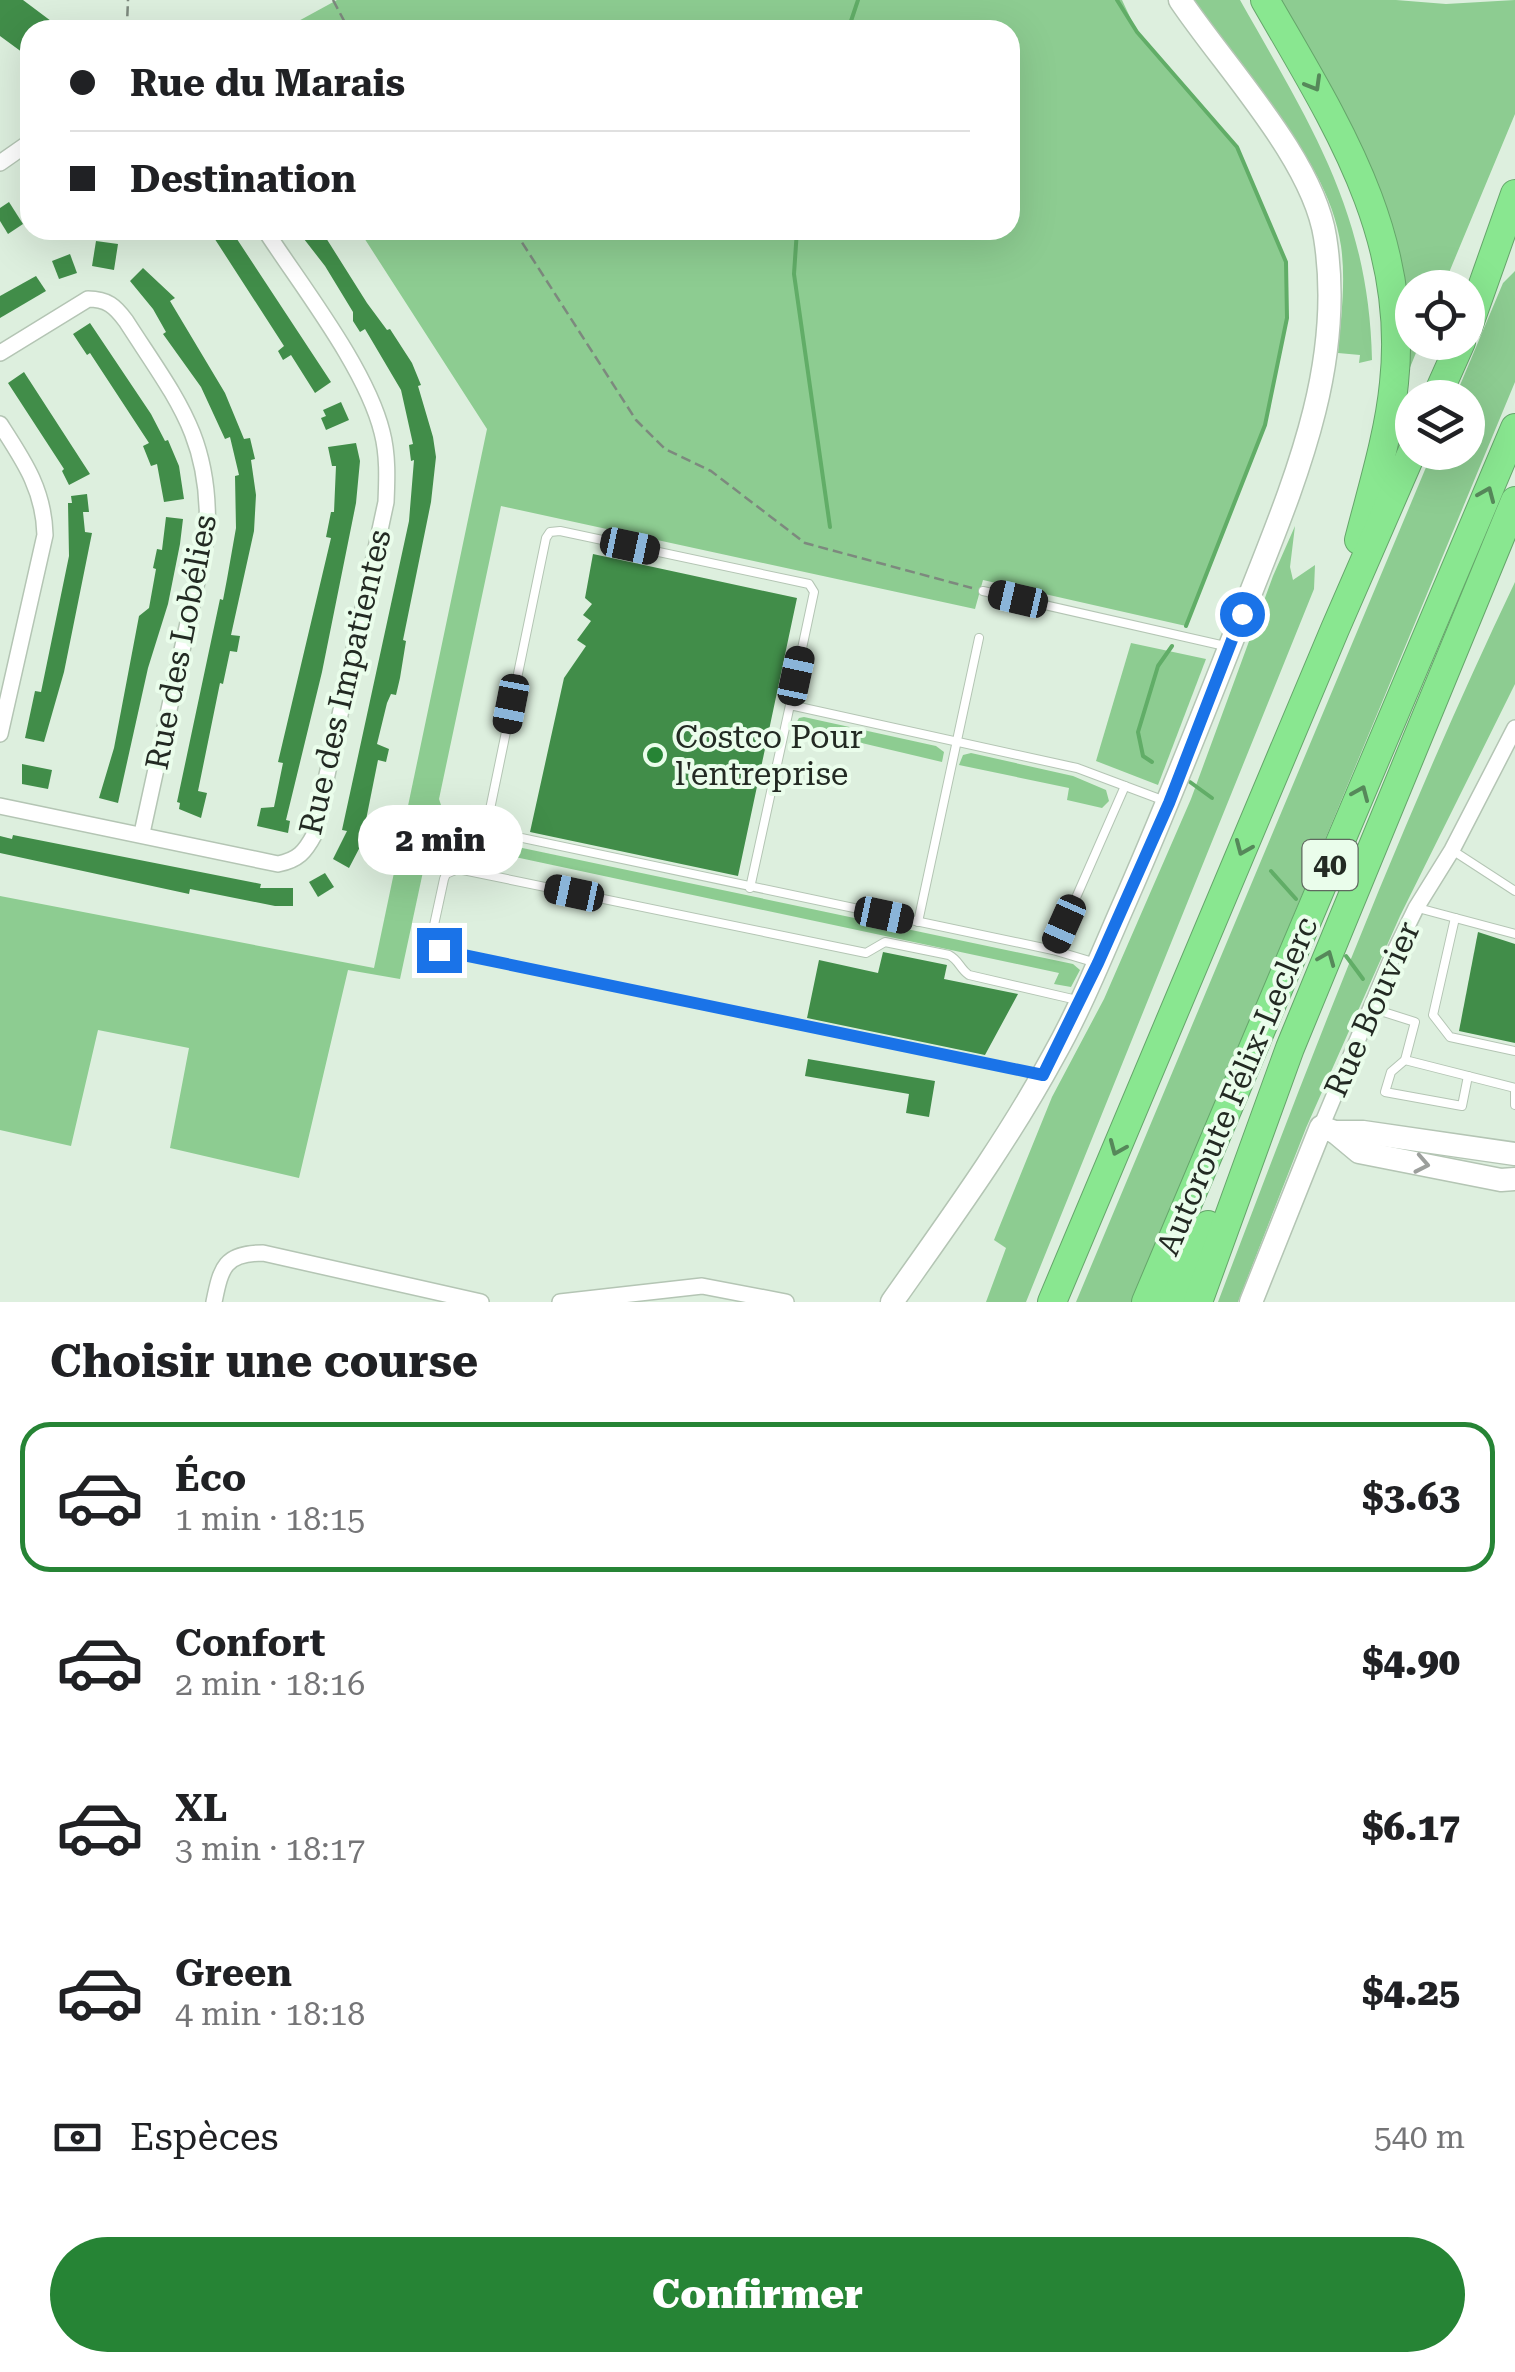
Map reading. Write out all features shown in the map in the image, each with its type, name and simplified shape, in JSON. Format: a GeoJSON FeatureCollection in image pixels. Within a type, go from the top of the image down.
{"type":"FeatureCollection","features":[{"type":"Feature","properties":{"kind":"highway"},"geometry":{"type":"LineString","coordinates":[[1265,0],[1339,129],[1373,204],[1393,293],[1394,387],[1370,498],[1334,629]]}},
{"type":"Feature","properties":{"kind":"highway"},"geometry":{"type":"LineString","coordinates":[[1485,278],[1515,194]]}},
{"type":"Feature","properties":{"kind":"highway"},"geometry":{"type":"LineString","coordinates":[[1485,284],[1515,211]]}},
{"type":"Feature","properties":{"kind":"highway","name":"Autoroute Félix-Leclerc"},"geometry":{"type":"LineString","coordinates":[[1146,1302],[1515,428]]}},
{"type":"Feature","properties":{"kind":"highway"},"geometry":{"type":"LineString","coordinates":[[1052,1302],[1404,470]]}},
{"type":"Feature","properties":{"kind":"highway"},"geometry":{"type":"LineString","coordinates":[[1198,1302],[1290,1048],[1515,501]]}},
{"type":"Feature","properties":{"kind":"highway"},"geometry":{"type":"LineString","coordinates":[[1459,637],[1515,540]]}},
{"type":"Feature","properties":{"kind":"highway"},"geometry":{"type":"LineString","coordinates":[[1174,1302],[1290,1048]]}},
{"type":"Feature","properties":{"kind":"street"},"geometry":{"type":"LineString","coordinates":[[892,1302],[984,1170],[1043,1075],[1098,963],[1169,803],[1314,422],[1327,355],[1332,297],[1325,234],[1308,186],[1290,153],[1180,0]]}},
{"type":"Feature","properties":{"kind":"street","name":"Rue des Impatientes"},"geometry":{"type":"LineString","coordinates":[[0,806],[278,864],[293,861],[306,851],[314,835],[386,502],[388,468],[382,432],[364,384],[271,240]]}},
{"type":"Feature","properties":{"kind":"street","name":"Rue des Lobélies"},"geometry":{"type":"LineString","coordinates":[[0,353],[88,299],[103,299],[126,321],[185,414],[201,452],[209,496],[207,536],[142,834]]}},
{"type":"Feature","properties":{"kind":"street"},"geometry":{"type":"LineString","coordinates":[[0,424],[37,486],[44,508],[45,535],[0,734]]}},
{"type":"Feature","properties":{"kind":"street","name":"Rue Bouvier"},"geometry":{"type":"LineString","coordinates":[[1251,1302],[1328,1129],[1371,1008],[1416,908],[1452,850],[1515,728]]}},
{"type":"Feature","properties":{"kind":"street"},"geometry":{"type":"LineString","coordinates":[[1328,1129],[1515,1154]]}},
{"type":"Feature","properties":{"kind":"street"},"geometry":{"type":"LineString","coordinates":[[1328,1129],[1359,1152],[1515,1180]]}},
{"type":"Feature","properties":{"kind":"street"},"geometry":{"type":"LineString","coordinates":[[214,1302],[224,1266],[234,1255],[246,1253],[263,1253],[481,1302]]}},
{"type":"Feature","properties":{"kind":"street"},"geometry":{"type":"LineString","coordinates":[[560,1302],[702,1286],[786,1302]]}},
{"type":"Feature","properties":{"kind":"lane"},"geometry":{"type":"LineString","coordinates":[[750,888],[814,592],[809,584],[560,531],[548,534],[488,820],[489,831],[750,888],[1052,950],[1098,963]]}},
{"type":"Feature","properties":{"kind":"lane"},"geometry":{"type":"LineString","coordinates":[[984,591],[1230,647]]}},
{"type":"Feature","properties":{"kind":"lane"},"geometry":{"type":"LineString","coordinates":[[918,922],[978,638]]}},
{"type":"Feature","properties":{"kind":"lane"},"geometry":{"type":"LineString","coordinates":[[790,705],[1077,768],[1169,803]]}},
{"type":"Feature","properties":{"kind":"lane"},"geometry":{"type":"LineString","coordinates":[[1052,950],[1125,786]]}},
{"type":"Feature","properties":{"kind":"lane"},"geometry":{"type":"LineString","coordinates":[[1452,850],[1515,891]]}},
{"type":"Feature","properties":{"kind":"lane"},"geometry":{"type":"LineString","coordinates":[[1043,1075],[439,950],[432,939],[444,879],[458,869],[866,953],[885,942],[949,955],[969,975],[1080,1000]]}},
{"type":"Feature","properties":{"kind":"lane"},"geometry":{"type":"LineString","coordinates":[[1416,908],[1515,934]]}},
{"type":"Feature","properties":{"kind":"lane"},"geometry":{"type":"LineString","coordinates":[[1455,918],[1433,1015],[1450,1038],[1515,1051]]}},
{"type":"Feature","properties":{"kind":"lane"},"geometry":{"type":"LineString","coordinates":[[1371,1008],[1415,1022],[1433,1015]]}},
{"type":"Feature","properties":{"kind":"lane"},"geometry":{"type":"LineString","coordinates":[[1415,1022],[1405,1060],[1391,1072],[1385,1092],[1462,1106],[1468,1076]]}},
{"type":"Feature","properties":{"kind":"lane"},"geometry":{"type":"LineString","coordinates":[[1405,1060],[1515,1089],[1515,1105]]}},
{"type":"Feature","properties":{"kind":"path"},"geometry":{"type":"LineString","coordinates":[[520,240],[636,420],[665,448],[711,471],[805,544],[984,591]]}},
{"type":"Feature","properties":{"kind":"green space"},"geometry":{"type":"Polygon","coordinates":[[[337,0],[1122,0],[1137,32],[1237,147],[1286,262],[1287,318],[1265,425],[1186,626],[983,580],[975,609],[501,506],[439,799],[447,823],[461,835],[1073,964],[1080,970],[1071,987],[1054,984],[1059,973],[430,839],[400,979],[348,970],[299,1178],[170,1148],[189,1048],[98,1030],[71,1146],[0,1130],[0,896],[374,968],[487,429],[365,240],[1020,240],[1020,20],[300,20],[337,0]]]}},
{"type":"Feature","properties":{"kind":"green space"},"geometry":{"type":"Polygon","coordinates":[[[1190,0],[1240,0],[1312,129],[1347,214],[1360,259],[1372,360],[1359,363],[1360,355],[1338,353],[1343,286],[1341,246],[1333,212],[1319,180],[1279,117],[1190,0]]]}},
{"type":"Feature","properties":{"kind":"green space"},"geometry":{"type":"Polygon","coordinates":[[[1281,0],[1446,4],[1515,0],[1515,114],[1450,270],[1395,270],[1395,336],[1374,181],[1351,124],[1281,0]]]}},
{"type":"Feature","properties":{"kind":"green space"},"geometry":{"type":"Polygon","coordinates":[[[1515,271],[1515,382],[1485,454],[1485,380],[1462,380],[1471,360],[1485,360],[1485,326],[1503,283],[1515,271]]]}},
{"type":"Feature","properties":{"kind":"green space"},"geometry":{"type":"Polygon","coordinates":[[[1398,360],[1413,360],[1405,380],[1401,380],[1398,360]]]}},
{"type":"Feature","properties":{"kind":"green space"},"geometry":{"type":"Polygon","coordinates":[[[1425,470],[1478,470],[1133,1302],[1076,1302],[1425,470]]]}},
{"type":"Feature","properties":{"kind":"green space"},"geometry":{"type":"Polygon","coordinates":[[[1295,526],[1290,567],[1293,580],[1315,565],[1314,589],[1026,1302],[986,1302],[1006,1248],[994,1240],[1052,1097],[1104,999],[1191,799],[1295,526]]]}},
{"type":"Feature","properties":{"kind":"green space"},"geometry":{"type":"Polygon","coordinates":[[[1515,582],[1515,684],[1400,916],[1306,1128],[1238,1302],[1218,1302],[1396,849],[1515,582]]]}},
{"type":"Feature","properties":{"kind":"green space"},"geometry":{"type":"Polygon","coordinates":[[[1131,643],[1206,659],[1158,785],[1096,761],[1131,643]]]}},
{"type":"Feature","properties":{"kind":"green space"},"geometry":{"type":"Polygon","coordinates":[[[804,717],[936,746],[944,752],[942,762],[794,727],[804,717]]]}},
{"type":"Feature","properties":{"kind":"green space"},"geometry":{"type":"Polygon","coordinates":[[[971,753],[1073,776],[1106,790],[1109,801],[1102,808],[1067,800],[1069,788],[959,765],[963,755],[971,753]]]}},
{"type":"Feature","properties":{"kind":"building"},"geometry":{"type":"Polygon","coordinates":[[[0,0],[23,0],[50,20],[20,20],[20,51],[0,36],[0,0]]]}},
{"type":"Feature","properties":{"kind":"building"},"geometry":{"type":"Polygon","coordinates":[[[9,202],[20,219],[20,226],[8,234],[0,221],[0,208],[9,202]]]}},
{"type":"Feature","properties":{"kind":"building"},"geometry":{"type":"Polygon","coordinates":[[[215,240],[238,240],[331,382],[315,393],[291,355],[283,360],[278,351],[284,346],[215,240]]]}},
{"type":"Feature","properties":{"kind":"building"},"geometry":{"type":"Polygon","coordinates":[[[305,240],[327,240],[367,303],[412,363],[421,385],[418,386],[436,457],[431,502],[403,640],[406,641],[400,678],[396,695],[391,694],[387,703],[377,744],[389,749],[386,762],[378,760],[361,845],[349,868],[333,859],[347,831],[342,830],[409,521],[414,460],[411,461],[409,445],[413,444],[401,390],[365,329],[360,332],[353,321],[353,312],[305,240]]]}},
{"type":"Feature","properties":{"kind":"building"},"geometry":{"type":"Polygon","coordinates":[[[96,241],[118,244],[114,270],[92,266],[96,241]]]}},
{"type":"Feature","properties":{"kind":"building"},"geometry":{"type":"Polygon","coordinates":[[[70,254],[77,273],[59,279],[52,261],[70,254]]]}},
{"type":"Feature","properties":{"kind":"building"},"geometry":{"type":"Polygon","coordinates":[[[143,268],[175,298],[170,301],[225,393],[244,439],[250,438],[255,459],[251,460],[256,495],[254,531],[231,635],[240,636],[237,652],[230,651],[223,684],[220,683],[198,791],[207,793],[201,818],[179,809],[177,802],[227,579],[236,528],[235,476],[239,475],[230,437],[225,439],[201,387],[163,334],[166,332],[153,309],[130,281],[143,268]]]}},
{"type":"Feature","properties":{"kind":"building"},"geometry":{"type":"Polygon","coordinates":[[[36,276],[46,291],[0,318],[0,296],[36,276]]]}},
{"type":"Feature","properties":{"kind":"building"},"geometry":{"type":"Polygon","coordinates":[[[90,323],[165,441],[168,440],[179,466],[184,499],[164,502],[157,464],[151,466],[143,446],[149,443],[90,353],[87,355],[73,334],[90,323]]]}},
{"type":"Feature","properties":{"kind":"building"},"geometry":{"type":"Polygon","coordinates":[[[24,372],[90,474],[69,485],[64,469],[8,383],[24,372]]]}},
{"type":"Feature","properties":{"kind":"building"},"geometry":{"type":"Polygon","coordinates":[[[341,402],[349,420],[326,430],[321,418],[326,416],[323,410],[341,402]]]}},
{"type":"Feature","properties":{"kind":"building"},"geometry":{"type":"Polygon","coordinates":[[[356,443],[360,461],[356,503],[322,672],[286,820],[290,821],[288,833],[257,826],[261,808],[274,807],[283,763],[278,762],[331,538],[326,537],[334,512],[336,466],[332,466],[328,447],[356,443]]]}},
{"type":"Feature","properties":{"kind":"building"},"geometry":{"type":"Polygon","coordinates":[[[87,494],[89,512],[83,512],[85,532],[92,533],[64,672],[44,742],[25,738],[35,691],[41,692],[69,556],[68,503],[72,503],[71,496],[87,494]]]}},
{"type":"Feature","properties":{"kind":"building"},"geometry":{"type":"Polygon","coordinates":[[[166,517],[183,519],[180,544],[118,803],[99,798],[114,748],[139,616],[149,608],[156,569],[153,568],[157,549],[162,550],[166,517]]]}},
{"type":"Feature","properties":{"kind":"building","name":"Costco Pour l'entreprise"},"geometry":{"type":"Polygon","coordinates":[[[593,554],[797,598],[738,876],[530,832],[564,678],[586,646],[577,640],[591,621],[583,615],[592,604],[585,598],[593,554]]]}},
{"type":"Feature","properties":{"kind":"building"},"geometry":{"type":"Polygon","coordinates":[[[22,764],[52,770],[48,789],[22,784],[22,764]]]}},
{"type":"Feature","properties":{"kind":"building"},"geometry":{"type":"Polygon","coordinates":[[[13,835],[261,884],[260,888],[293,888],[293,906],[190,889],[189,894],[0,853],[0,836],[12,839],[13,835]]]}},
{"type":"Feature","properties":{"kind":"building"},"geometry":{"type":"Polygon","coordinates":[[[325,873],[334,887],[318,897],[309,882],[325,873]]]}},
{"type":"Feature","properties":{"kind":"building"},"geometry":{"type":"Polygon","coordinates":[[[1478,932],[1515,944],[1515,1043],[1459,1031],[1478,932]]]}},
{"type":"Feature","properties":{"kind":"building"},"geometry":{"type":"Polygon","coordinates":[[[883,952],[947,965],[944,979],[1018,994],[985,1055],[807,1018],[819,960],[878,973],[883,952]]]}},
{"type":"Feature","properties":{"kind":"building"},"geometry":{"type":"Polygon","coordinates":[[[808,1059],[935,1081],[929,1117],[906,1113],[909,1094],[805,1076],[808,1059]]]}},
{"type":"Feature","properties":{"kind":"waterway"},"geometry":{"type":"LineString","coordinates":[[851,20],[858,0]]}},
{"type":"Feature","properties":{"kind":"waterway"},"geometry":{"type":"LineString","coordinates":[[1117,0],[1137,32],[1237,147],[1286,262],[1287,318],[1265,425],[1186,626]]}},
{"type":"Feature","properties":{"kind":"waterway"},"geometry":{"type":"LineString","coordinates":[[796,240],[794,274],[830,527]]}},
{"type":"Feature","properties":{"kind":"waterway"},"geometry":{"type":"LineString","coordinates":[[1152,762],[1143,756],[1138,732],[1158,666],[1172,646]]}},
{"type":"Feature","properties":{"kind":"waterway"},"geometry":{"type":"LineString","coordinates":[[1190,782],[1212,798]]}},
{"type":"Feature","properties":{"kind":"waterway"},"geometry":{"type":"LineString","coordinates":[[1271,871],[1296,899]]}},
{"type":"Feature","properties":{"kind":"waterway"},"geometry":{"type":"LineString","coordinates":[[1346,956],[1363,979]]}},
{"type":"Feature","properties":{"kind":"place","name":"Costco Pour l'entreprise"},"geometry":{"type":"Point","coordinates":[655,755]}},
{"type":"Feature","properties":{"kind":"route"},"geometry":{"type":"LineString","coordinates":[[439,950],[1043,1075],[1169,803],[1242,614]]}}]}
